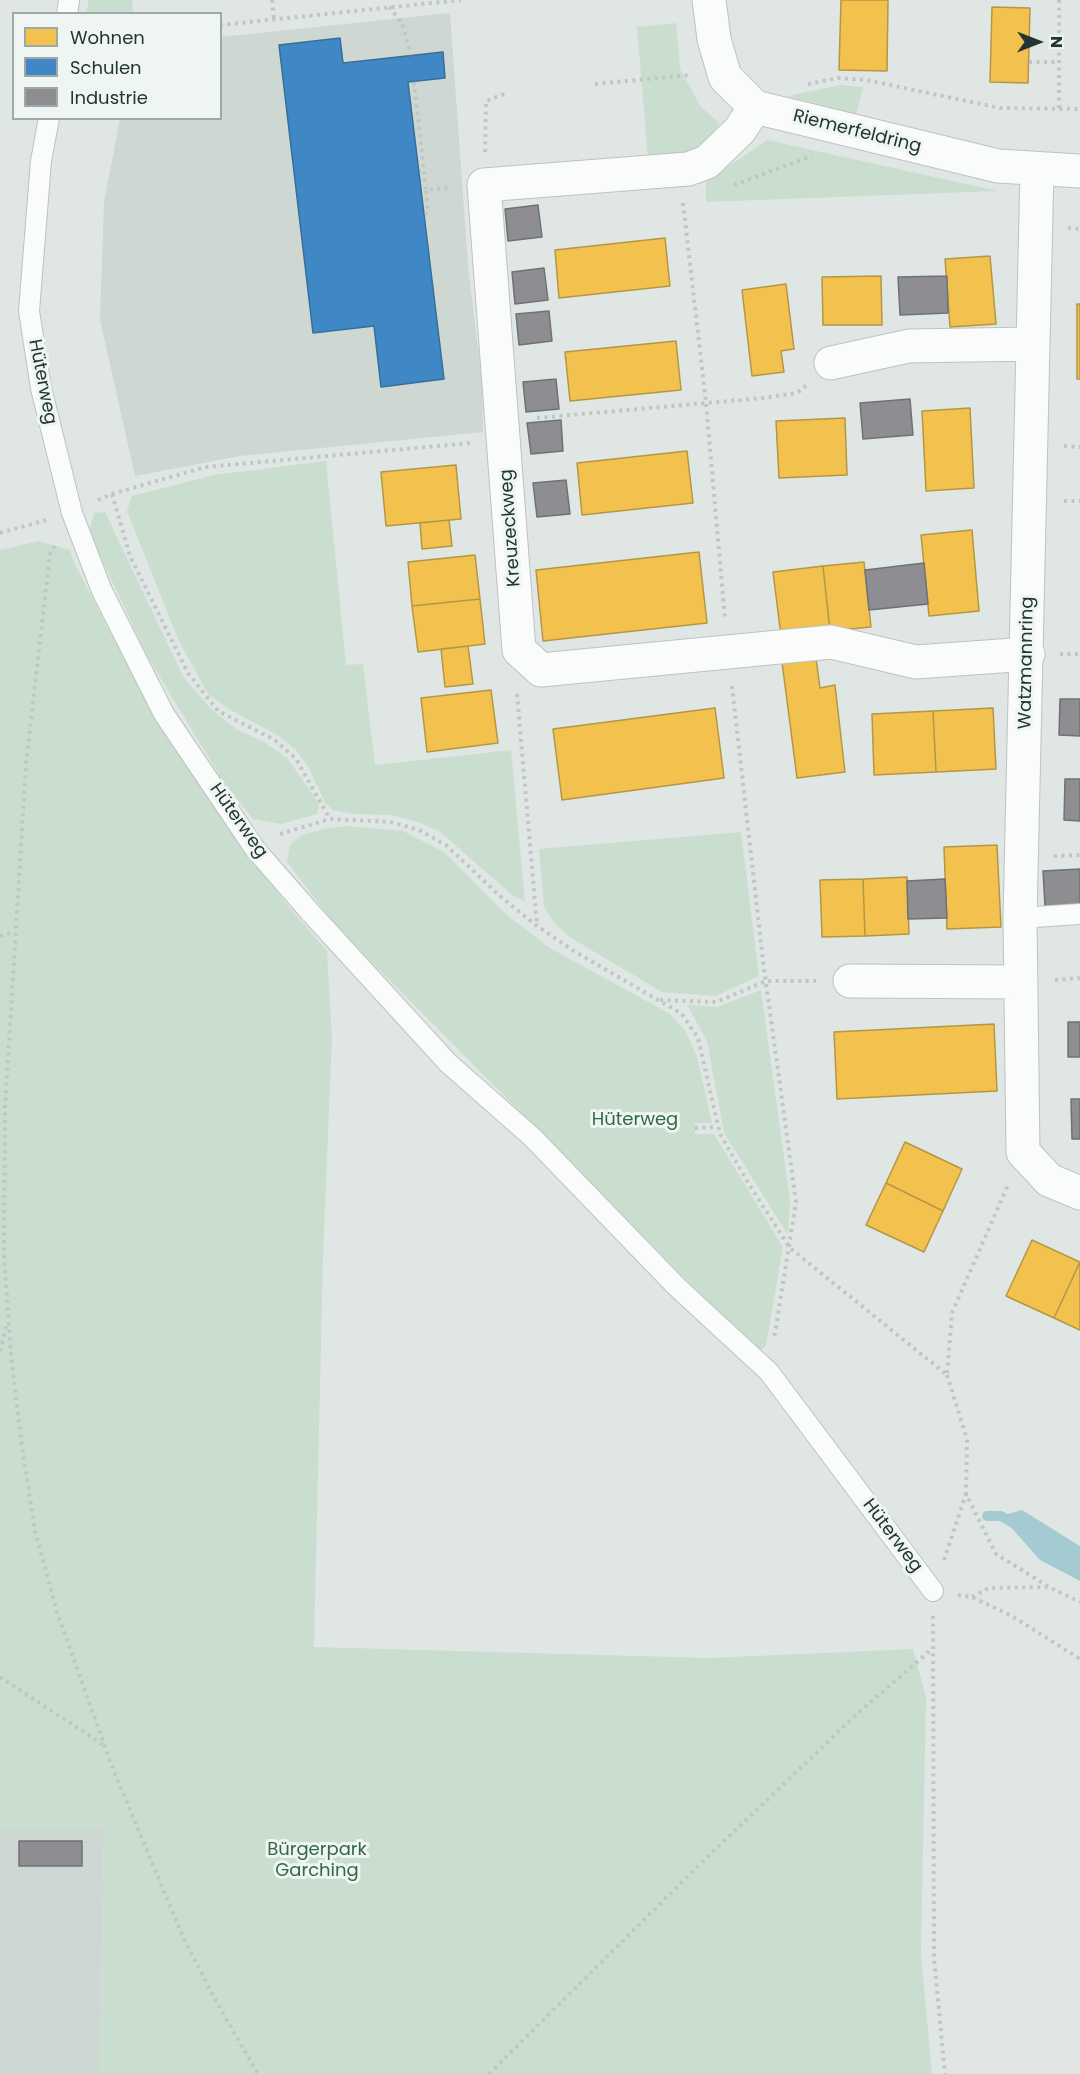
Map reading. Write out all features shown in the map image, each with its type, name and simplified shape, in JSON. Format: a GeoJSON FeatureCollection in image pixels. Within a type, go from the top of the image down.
{"type":"FeatureCollection","features":[{"type":"Feature","properties":{"kind":"street"},"geometry":{"type":"LineString","coordinates":[[484,185],[691,184],[707,162],[740,130],[755,107],[725,77],[714,39],[709,0]]}},
{"type":"Feature","properties":{"kind":"street","name":"Riemerfeldring"},"geometry":{"type":"LineString","coordinates":[[755,107],[998,166],[1080,171]]}},
{"type":"Feature","properties":{"kind":"street","name":"Watzmannring"},"geometry":{"type":"LineString","coordinates":[[1023,1152],[1020,918],[1028,654],[1037,169]]}},
{"type":"Feature","properties":{"kind":"street","name":"Kreuzeckweg"},"geometry":{"type":"LineString","coordinates":[[484,185],[519,650],[541,670]]}},
{"type":"Feature","properties":{"kind":"street"},"geometry":{"type":"LineString","coordinates":[[831,363],[909,346],[1032,344]]}},
{"type":"Feature","properties":{"kind":"street"},"geometry":{"type":"LineString","coordinates":[[541,670],[831,642],[916,662],[1028,654]]}},
{"type":"Feature","properties":{"kind":"street"},"geometry":{"type":"LineString","coordinates":[[850,981],[1021,982]]}},
{"type":"Feature","properties":{"kind":"street"},"geometry":{"type":"LineString","coordinates":[[1023,1152],[1049,1180],[1080,1193]]}},
{"type":"Feature","properties":{"kind":"lane","name":"Hüterweg"},"geometry":{"type":"LineString","coordinates":[[49,120],[41,161],[29,310],[41,387],[72,513],[102,591],[164,714],[255,849],[359,968],[448,1062],[532,1137],[677,1287],[769,1372],[933,1591]]}},
{"type":"Feature","properties":{"kind":"lane"},"geometry":{"type":"LineString","coordinates":[[1020,918],[1080,914]]}},
{"type":"Feature","properties":{"kind":"path"},"geometry":{"type":"LineString","coordinates":[[272,0],[274,19]]}},
{"type":"Feature","properties":{"kind":"path"},"geometry":{"type":"LineString","coordinates":[[222,25],[461,0]]}},
{"type":"Feature","properties":{"kind":"path"},"geometry":{"type":"LineString","coordinates":[[1059,0],[1059,108]]}},
{"type":"Feature","properties":{"kind":"path"},"geometry":{"type":"LineString","coordinates":[[389,7],[402,23],[411,55]]}},
{"type":"Feature","properties":{"kind":"path"},"geometry":{"type":"LineString","coordinates":[[1029,62],[1059,62]]}},
{"type":"Feature","properties":{"kind":"path"},"geometry":{"type":"LineString","coordinates":[[595,84],[692,75]]}},
{"type":"Feature","properties":{"kind":"path"},"geometry":{"type":"LineString","coordinates":[[798,86],[839,78],[866,80],[1000,108],[1080,109]]}},
{"type":"Feature","properties":{"kind":"path"},"geometry":{"type":"LineString","coordinates":[[414,82],[428,213],[425,214]]}},
{"type":"Feature","properties":{"kind":"path"},"geometry":{"type":"LineString","coordinates":[[426,190],[484,185],[486,101],[507,93]]}},
{"type":"Feature","properties":{"kind":"path"},"geometry":{"type":"LineString","coordinates":[[726,188],[813,156]]}},
{"type":"Feature","properties":{"kind":"path"},"geometry":{"type":"LineString","coordinates":[[691,184],[683,204],[706,403],[728,653],[766,981],[796,1202],[769,1372]]}},
{"type":"Feature","properties":{"kind":"path"},"geometry":{"type":"LineString","coordinates":[[683,204],[691,184]]}},
{"type":"Feature","properties":{"kind":"path"},"geometry":{"type":"LineString","coordinates":[[0,533],[72,513],[112,494],[205,467],[797,393],[831,363]]}},
{"type":"Feature","properties":{"kind":"path"},"geometry":{"type":"LineString","coordinates":[[112,494],[130,556],[188,673],[218,711],[275,740],[296,759],[330,819]]}},
{"type":"Feature","properties":{"kind":"path"},"geometry":{"type":"LineString","coordinates":[[1054,501],[1080,501]]}},
{"type":"Feature","properties":{"kind":"path"},"geometry":{"type":"LineString","coordinates":[[72,513],[50,554],[26,764],[14,932],[5,1108],[4,1254],[19,1429],[35,1531],[57,1612],[105,1747],[183,1937],[217,2003],[258,2074]]}},
{"type":"Feature","properties":{"kind":"path"},"geometry":{"type":"LineString","coordinates":[[537,926],[516,695],[541,670]]}},
{"type":"Feature","properties":{"kind":"path"},"geometry":{"type":"LineString","coordinates":[[255,849],[277,835],[330,819],[391,822],[419,830],[446,845],[501,897],[537,926],[574,951],[682,1014],[698,1038],[717,1127],[750,1186],[790,1248],[947,1375]]}},
{"type":"Feature","properties":{"kind":"path"},"geometry":{"type":"LineString","coordinates":[[0,936],[14,932]]}},
{"type":"Feature","properties":{"kind":"path"},"geometry":{"type":"LineString","coordinates":[[660,1000],[716,1002],[766,981],[850,981]]}},
{"type":"Feature","properties":{"kind":"path"},"geometry":{"type":"LineString","coordinates":[[695,1128],[717,1127]]}},
{"type":"Feature","properties":{"kind":"path"},"geometry":{"type":"LineString","coordinates":[[945,2074],[934,1958],[932,1649],[933,1591],[966,1494],[967,1439],[947,1375],[952,1313],[1023,1152]]}},
{"type":"Feature","properties":{"kind":"path"},"geometry":{"type":"LineString","coordinates":[[0,1351],[9,1318]]}},
{"type":"Feature","properties":{"kind":"path"},"geometry":{"type":"LineString","coordinates":[[966,1494],[996,1554],[1049,1587],[1080,1602]]}},
{"type":"Feature","properties":{"kind":"path"},"geometry":{"type":"LineString","coordinates":[[972,1597],[989,1588],[1049,1587]]}},
{"type":"Feature","properties":{"kind":"path"},"geometry":{"type":"LineString","coordinates":[[933,1591],[972,1597],[1012,1616],[1080,1659]]}},
{"type":"Feature","properties":{"kind":"path"},"geometry":{"type":"LineString","coordinates":[[489,2074],[701,1863],[857,1714],[932,1649]]}},
{"type":"Feature","properties":{"kind":"path"},"geometry":{"type":"LineString","coordinates":[[0,1677],[105,1747]]}},
{"type":"Feature","properties":{"kind":"shaded area"},"geometry":{"type":"Polygon","coordinates":[[[450,13],[468,265],[482,383],[483,432],[240,456],[135,476],[100,320],[104,202],[120,120],[222,120],[222,37],[450,13]]]}},
{"type":"Feature","properties":{"kind":"shaded area"},"geometry":{"type":"Polygon","coordinates":[[[0,1829],[104,1829],[100,2074],[0,2074],[0,1829]]]}},
{"type":"Feature","properties":{"kind":"green space"},"geometry":{"type":"Polygon","coordinates":[[[89,0],[132,0],[133,12],[86,12],[89,0]]]}},
{"type":"Feature","properties":{"kind":"green space"},"geometry":{"type":"Polygon","coordinates":[[[676,23],[680,69],[701,107],[720,123],[699,150],[685,155],[648,159],[637,27],[676,23]]]}},
{"type":"Feature","properties":{"kind":"green space"},"geometry":{"type":"Polygon","coordinates":[[[840,85],[863,87],[856,115],[788,96],[840,85]]]}},
{"type":"Feature","properties":{"kind":"green space"},"geometry":{"type":"Polygon","coordinates":[[[767,140],[998,191],[706,202],[706,182],[767,140]]]}},
{"type":"Feature","properties":{"kind":"green space"},"geometry":{"type":"Polygon","coordinates":[[[326,461],[346,665],[363,664],[375,765],[511,750],[525,902],[511,894],[440,832],[418,822],[391,815],[353,814],[333,810],[325,803],[309,768],[296,750],[279,736],[227,708],[208,694],[178,639],[127,511],[132,496],[214,475],[326,461]]]}},
{"type":"Feature","properties":{"kind":"green space"},"geometry":{"type":"Polygon","coordinates":[[[105,512],[184,678],[211,709],[236,729],[264,742],[288,759],[319,804],[317,814],[281,824],[253,819],[224,783],[146,654],[93,540],[90,528],[94,513],[105,512]]]}},
{"type":"Feature","properties":{"kind":"green space","name":"Bürgerpark Garching"},"geometry":{"type":"Polygon","coordinates":[[[39,541],[70,550],[74,563],[128,666],[218,808],[283,900],[327,951],[332,1038],[323,1256],[314,1647],[709,1658],[913,1649],[926,1697],[921,1954],[932,2074],[100,2074],[104,1829],[0,1829],[0,550],[39,541]]]}},
{"type":"Feature","properties":{"kind":"green space"},"geometry":{"type":"Polygon","coordinates":[[[346,826],[403,831],[444,852],[508,916],[550,948],[670,1014],[686,1032],[697,1057],[712,1123],[695,1123],[695,1134],[714,1134],[783,1247],[766,1345],[762,1350],[754,1348],[336,926],[287,862],[290,845],[300,836],[323,829],[346,826]]]}},
{"type":"Feature","properties":{"kind":"green space"},"geometry":{"type":"Polygon","coordinates":[[[741,832],[759,976],[716,996],[662,992],[571,938],[555,924],[544,907],[539,849],[741,832]]]}},
{"type":"Feature","properties":{"kind":"green space"},"geometry":{"type":"Polygon","coordinates":[[[761,990],[790,1201],[788,1235],[724,1133],[707,1041],[687,1005],[717,1007],[761,990]]]}},
{"type":"Feature","properties":{"kind":"water"},"geometry":{"type":"Polygon","coordinates":[[[1022,1510],[1080,1546],[1080,1581],[1040,1560],[1001,1516],[1022,1510]]]}},
{"type":"Feature","properties":{"kind":"building: Wohnen"},"geometry":{"type":"Polygon","coordinates":[[[841,0],[888,0],[887,71],[839,70],[841,0]]]}},
{"type":"Feature","properties":{"kind":"building: Wohnen"},"geometry":{"type":"Polygon","coordinates":[[[992,7],[1030,8],[1028,83],[990,82],[992,7]]]}},
{"type":"Feature","properties":{"kind":"building: Wohnen"},"geometry":{"type":"Polygon","coordinates":[[[665,238],[670,286],[559,298],[555,250],[665,238]]]}},
{"type":"Feature","properties":{"kind":"building: Wohnen"},"geometry":{"type":"Polygon","coordinates":[[[990,256],[996,324],[950,327],[945,259],[990,256]]]}},
{"type":"Feature","properties":{"kind":"building: Wohnen"},"geometry":{"type":"Polygon","coordinates":[[[881,276],[882,325],[823,325],[822,277],[881,276]]]}},
{"type":"Feature","properties":{"kind":"building: Wohnen"},"geometry":{"type":"Polygon","coordinates":[[[786,284],[794,349],[781,351],[784,372],[752,376],[742,290],[786,284]]]}},
{"type":"Feature","properties":{"kind":"building: Wohnen"},"geometry":{"type":"Polygon","coordinates":[[[1077,304],[1080,304],[1080,379],[1077,379],[1077,304]]]}},
{"type":"Feature","properties":{"kind":"building: Wohnen"},"geometry":{"type":"Polygon","coordinates":[[[676,341],[681,390],[570,401],[565,352],[676,341]]]}},
{"type":"Feature","properties":{"kind":"building: Wohnen"},"geometry":{"type":"Polygon","coordinates":[[[970,408],[974,488],[926,491],[922,411],[970,408]]]}},
{"type":"Feature","properties":{"kind":"building: Wohnen"},"geometry":{"type":"Polygon","coordinates":[[[845,418],[847,475],[779,478],[776,421],[845,418]]]}},
{"type":"Feature","properties":{"kind":"building: Wohnen"},"geometry":{"type":"Polygon","coordinates":[[[687,451],[693,503],[582,515],[577,463],[687,451]]]}},
{"type":"Feature","properties":{"kind":"building: Wohnen"},"geometry":{"type":"Polygon","coordinates":[[[456,465],[461,519],[386,526],[381,472],[456,465]]]}},
{"type":"Feature","properties":{"kind":"building: Wohnen"},"geometry":{"type":"Polygon","coordinates":[[[449,520],[452,546],[422,549],[420,523],[449,520]]]}},
{"type":"Feature","properties":{"kind":"building: Wohnen"},"geometry":{"type":"Polygon","coordinates":[[[972,530],[979,611],[929,616],[921,535],[972,530]]]}},
{"type":"Feature","properties":{"kind":"building: Wohnen"},"geometry":{"type":"Polygon","coordinates":[[[699,552],[707,623],[543,641],[536,570],[699,552]]]}},
{"type":"Feature","properties":{"kind":"building: Wohnen"},"geometry":{"type":"Polygon","coordinates":[[[475,555],[480,599],[412,606],[408,562],[475,555]]]}},
{"type":"Feature","properties":{"kind":"building: Wohnen"},"geometry":{"type":"Polygon","coordinates":[[[864,562],[871,627],[830,631],[823,566],[864,562]]]}},
{"type":"Feature","properties":{"kind":"building: Wohnen"},"geometry":{"type":"Polygon","coordinates":[[[823,566],[830,631],[781,636],[773,572],[823,566]]]}},
{"type":"Feature","properties":{"kind":"building: Wohnen"},"geometry":{"type":"Polygon","coordinates":[[[480,599],[485,644],[418,652],[412,606],[480,599]]]}},
{"type":"Feature","properties":{"kind":"building: Wohnen"},"geometry":{"type":"Polygon","coordinates":[[[468,646],[473,684],[445,687],[441,649],[468,646]]]}},
{"type":"Feature","properties":{"kind":"building: Wohnen"},"geometry":{"type":"Polygon","coordinates":[[[816,658],[820,688],[835,685],[845,772],[797,778],[782,662],[816,658]]]}},
{"type":"Feature","properties":{"kind":"building: Wohnen"},"geometry":{"type":"Polygon","coordinates":[[[491,690],[498,743],[427,752],[421,698],[491,690]]]}},
{"type":"Feature","properties":{"kind":"building: Wohnen"},"geometry":{"type":"Polygon","coordinates":[[[715,708],[724,778],[562,800],[553,729],[715,708]]]}},
{"type":"Feature","properties":{"kind":"building: Wohnen"},"geometry":{"type":"Polygon","coordinates":[[[993,708],[996,769],[936,772],[933,711],[993,708]]]}},
{"type":"Feature","properties":{"kind":"building: Wohnen"},"geometry":{"type":"Polygon","coordinates":[[[933,711],[936,772],[874,775],[872,714],[933,711]]]}},
{"type":"Feature","properties":{"kind":"building: Wohnen"},"geometry":{"type":"Polygon","coordinates":[[[997,845],[1001,927],[947,929],[944,847],[997,845]]]}},
{"type":"Feature","properties":{"kind":"building: Wohnen"},"geometry":{"type":"Polygon","coordinates":[[[907,877],[909,934],[865,936],[863,879],[907,877]]]}},
{"type":"Feature","properties":{"kind":"building: Wohnen"},"geometry":{"type":"Polygon","coordinates":[[[863,879],[865,936],[822,937],[820,880],[863,879]]]}},
{"type":"Feature","properties":{"kind":"building: Wohnen"},"geometry":{"type":"Polygon","coordinates":[[[994,1024],[997,1091],[837,1099],[834,1032],[994,1024]]]}},
{"type":"Feature","properties":{"kind":"building: Wohnen"},"geometry":{"type":"Polygon","coordinates":[[[905,1142],[962,1169],[943,1211],[886,1183],[905,1142]]]}},
{"type":"Feature","properties":{"kind":"building: Wohnen"},"geometry":{"type":"Polygon","coordinates":[[[886,1183],[943,1211],[924,1252],[866,1225],[886,1183]]]}},
{"type":"Feature","properties":{"kind":"building: Wohnen"},"geometry":{"type":"Polygon","coordinates":[[[1032,1240],[1080,1262],[1054,1318],[1006,1296],[1032,1240]]]}},
{"type":"Feature","properties":{"kind":"building: Wohnen"},"geometry":{"type":"Polygon","coordinates":[[[1080,1262],[1080,1330],[1054,1318],[1080,1262]]]}},
{"type":"Feature","properties":{"kind":"building: Schulen"},"geometry":{"type":"Polygon","coordinates":[[[340,38],[343,63],[443,52],[445,78],[408,82],[444,379],[381,387],[374,326],[313,333],[279,45],[340,38]]]}},
{"type":"Feature","properties":{"kind":"building: Industrie"},"geometry":{"type":"Polygon","coordinates":[[[538,205],[542,237],[508,241],[505,209],[538,205]]]}},
{"type":"Feature","properties":{"kind":"building: Industrie"},"geometry":{"type":"Polygon","coordinates":[[[544,268],[548,300],[515,304],[512,272],[544,268]]]}},
{"type":"Feature","properties":{"kind":"building: Industrie"},"geometry":{"type":"Polygon","coordinates":[[[947,276],[948,313],[900,315],[898,277],[947,276]]]}},
{"type":"Feature","properties":{"kind":"building: Industrie"},"geometry":{"type":"Polygon","coordinates":[[[549,311],[552,341],[519,345],[516,314],[549,311]]]}},
{"type":"Feature","properties":{"kind":"building: Industrie"},"geometry":{"type":"Polygon","coordinates":[[[556,379],[559,409],[526,412],[523,382],[556,379]]]}},
{"type":"Feature","properties":{"kind":"building: Industrie"},"geometry":{"type":"Polygon","coordinates":[[[910,399],[913,435],[863,439],[860,403],[910,399]]]}},
{"type":"Feature","properties":{"kind":"building: Industrie"},"geometry":{"type":"Polygon","coordinates":[[[561,420],[563,451],[531,454],[527,423],[561,420]]]}},
{"type":"Feature","properties":{"kind":"building: Industrie"},"geometry":{"type":"Polygon","coordinates":[[[566,480],[570,514],[537,517],[533,483],[566,480]]]}},
{"type":"Feature","properties":{"kind":"building: Industrie"},"geometry":{"type":"Polygon","coordinates":[[[924,563],[928,604],[869,610],[865,570],[924,563]]]}},
{"type":"Feature","properties":{"kind":"building: Industrie"},"geometry":{"type":"Polygon","coordinates":[[[1060,699],[1080,699],[1080,736],[1059,735],[1060,699]]]}},
{"type":"Feature","properties":{"kind":"building: Industrie"},"geometry":{"type":"Polygon","coordinates":[[[1065,779],[1080,779],[1080,821],[1064,820],[1065,779]]]}},
{"type":"Feature","properties":{"kind":"building: Industrie"},"geometry":{"type":"Polygon","coordinates":[[[1080,869],[1080,904],[1045,906],[1043,871],[1080,869]]]}},
{"type":"Feature","properties":{"kind":"building: Industrie"},"geometry":{"type":"Polygon","coordinates":[[[945,879],[947,918],[908,919],[907,881],[945,879]]]}},
{"type":"Feature","properties":{"kind":"building: Industrie"},"geometry":{"type":"Polygon","coordinates":[[[1068,1022],[1080,1022],[1080,1057],[1068,1057],[1068,1022]]]}},
{"type":"Feature","properties":{"kind":"building: Industrie"},"geometry":{"type":"Polygon","coordinates":[[[1071,1099],[1080,1099],[1080,1139],[1072,1139],[1071,1099]]]}},
{"type":"Feature","properties":{"kind":"building: Industrie"},"geometry":{"type":"Polygon","coordinates":[[[19,1841],[82,1841],[82,1866],[19,1866],[19,1841]]]}},
{"type":"Feature","properties":{"kind":"waterway"},"geometry":{"type":"LineString","coordinates":[[987,1516],[1001,1516],[1013,1523]]}}]}
